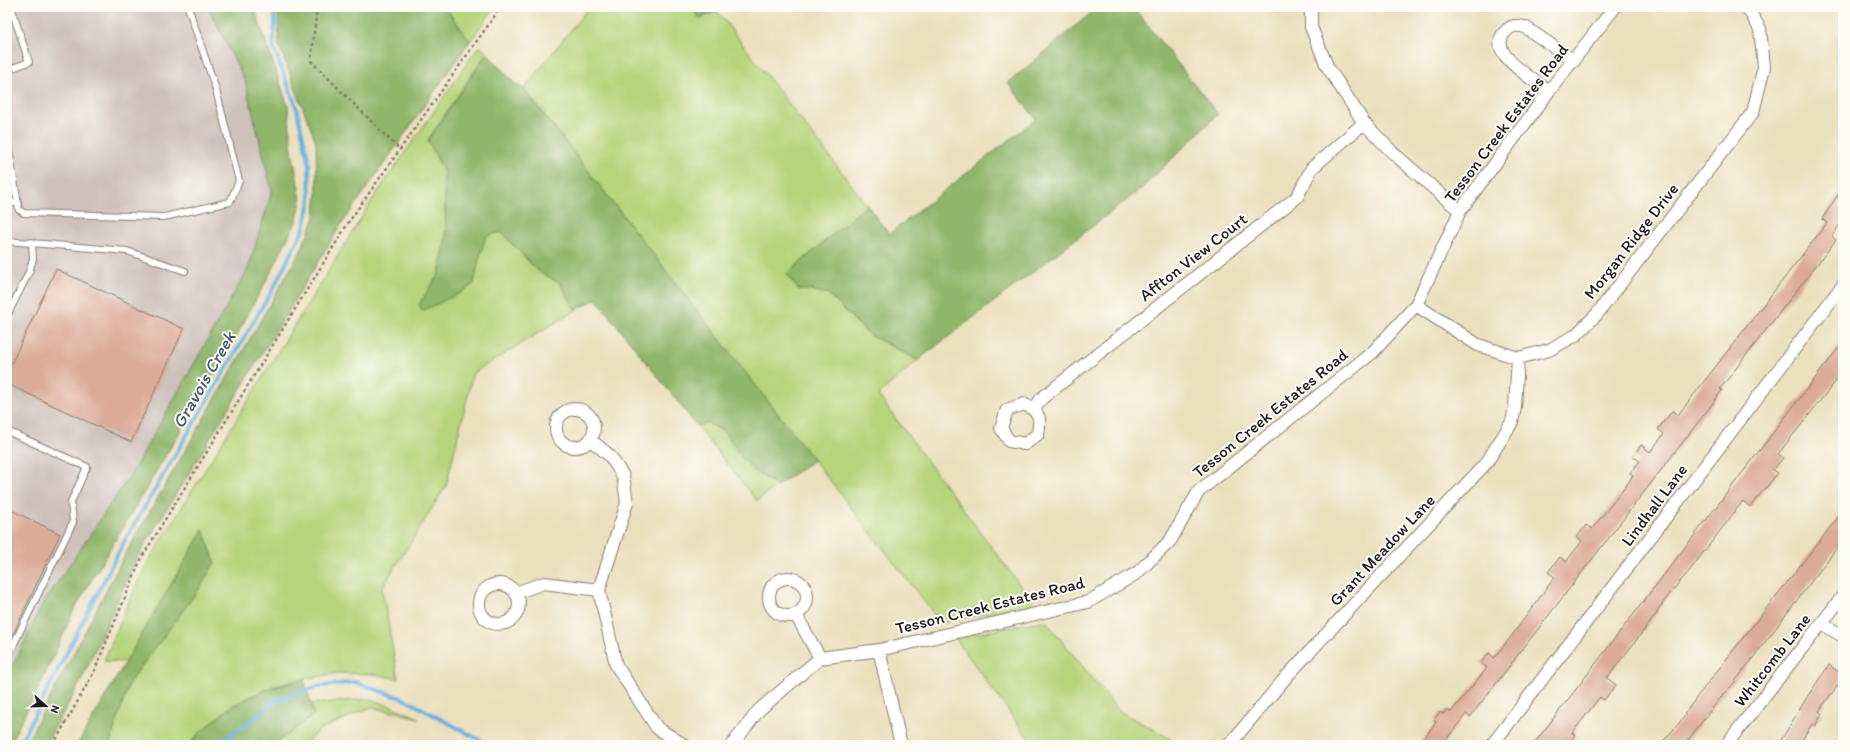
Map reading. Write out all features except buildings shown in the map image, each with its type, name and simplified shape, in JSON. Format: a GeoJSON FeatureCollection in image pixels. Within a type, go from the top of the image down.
{"type":"FeatureCollection","features":[{"type":"Feature","properties":{"kind":"street"},"geometry":{"type":"LineString","coordinates":[[1311,7],[1311,27],[1327,66],[1364,123],[1392,152],[1460,211]]}},
{"type":"Feature","properties":{"kind":"street","name":"Tesson Creek Estates Road"},"geometry":{"type":"LineString","coordinates":[[820,658],[879,650],[1088,602],[1137,573],[1170,541],[1199,491],[1373,352],[1416,305],[1460,211],[1549,91],[1615,7]]}},
{"type":"Feature","properties":{"kind":"street","name":"Morgan Ridge Drive"},"geometry":{"type":"LineString","coordinates":[[1518,358],[1549,350],[1576,335],[1597,314],[1753,112],[1764,67],[1760,29],[1747,7]]}},
{"type":"Feature","properties":{"kind":"street"},"geometry":{"type":"LineString","coordinates":[[1549,91],[1506,58],[1500,49],[1500,41],[1503,33],[1510,27],[1516,25],[1525,27],[1574,61]]}},
{"type":"Feature","properties":{"kind":"street","name":"Affton View Court"},"geometry":{"type":"LineString","coordinates":[[1034,409],[1042,398],[1297,197],[1312,168],[1364,123]]}},
{"type":"Feature","properties":{"kind":"street","name":"Lindhall Lane"},"geometry":{"type":"LineString","coordinates":[[1492,745],[1843,285]]}},
{"type":"Feature","properties":{"kind":"street"},"geometry":{"type":"LineString","coordinates":[[1416,305],[1478,345],[1518,358]]}},
{"type":"Feature","properties":{"kind":"street","name":"Grant Meadow Lane"},"geometry":{"type":"LineString","coordinates":[[1229,745],[1287,676],[1487,462],[1512,422],[1515,407],[1518,358]]}},
{"type":"Feature","properties":{"kind":"street"},"geometry":{"type":"LineString","coordinates":[[591,440],[610,456],[623,476],[627,503],[599,590],[616,665],[657,728],[684,745]]}},
{"type":"Feature","properties":{"kind":"street"},"geometry":{"type":"LineString","coordinates":[[515,593],[544,582],[599,590]]}},
{"type":"Feature","properties":{"kind":"street","name":"Whitcomb Lane"},"geometry":{"type":"LineString","coordinates":[[1726,745],[1843,596]]}},
{"type":"Feature","properties":{"kind":"street"},"geometry":{"type":"LineString","coordinates":[[732,745],[759,710],[820,658],[796,615]]}},
{"type":"Feature","properties":{"kind":"street"},"geometry":{"type":"LineString","coordinates":[[1822,624],[1843,636]]}},
{"type":"Feature","properties":{"kind":"street"},"geometry":{"type":"LineString","coordinates":[[879,650],[901,745]]}},
{"type":"Feature","properties":{"kind":"lane"},"geometry":{"type":"LineString","coordinates":[[7,70],[29,62],[11,7]]}},
{"type":"Feature","properties":{"kind":"lane"},"geometry":{"type":"LineString","coordinates":[[7,138],[19,210],[24,213],[164,217],[230,202],[239,181],[216,90],[188,7]]}},
{"type":"Feature","properties":{"kind":"lane"},"geometry":{"type":"LineString","coordinates":[[7,203],[18,203]]}},
{"type":"Feature","properties":{"kind":"lane"},"geometry":{"type":"LineString","coordinates":[[7,241],[127,251],[185,271]]}},
{"type":"Feature","properties":{"kind":"lane"},"geometry":{"type":"LineString","coordinates":[[7,316],[29,272],[33,259],[32,242]]}},
{"type":"Feature","properties":{"kind":"lane"},"geometry":{"type":"LineString","coordinates":[[7,431],[87,467],[71,502],[73,522],[7,658]]}},
{"type":"Feature","properties":{"kind":"path"},"geometry":{"type":"LineString","coordinates":[[317,7],[312,61],[400,150]]}},
{"type":"Feature","properties":{"kind":"path"},"geometry":{"type":"LineString","coordinates":[[53,745],[93,674],[142,557],[350,220],[501,7]]}},
{"type":"Feature","properties":{"kind":"shaded area"},"geometry":{"type":"Polygon","coordinates":[[[7,7],[208,7],[245,81],[272,191],[248,269],[133,471],[41,607],[7,678],[7,7]]]}},
{"type":"Feature","properties":{"kind":"green space"},"geometry":{"type":"Polygon","coordinates":[[[208,7],[254,7],[288,106],[292,151],[301,200],[297,220],[232,344],[75,608],[44,677],[9,745],[7,745],[7,678],[41,607],[133,471],[248,269],[272,191],[245,81],[208,7]]]}},
{"type":"Feature","properties":{"kind":"green space"},"geometry":{"type":"Polygon","coordinates":[[[278,7],[445,7],[470,41],[339,228],[137,558],[80,683],[45,745],[25,745],[127,551],[300,252],[315,217],[317,189],[316,142],[279,46],[278,7]]]}},
{"type":"Feature","properties":{"kind":"green space"},"geometry":{"type":"Polygon","coordinates":[[[445,7],[495,7],[470,41],[445,7]]]}},
{"type":"Feature","properties":{"kind":"green space"},"geometry":{"type":"Polygon","coordinates":[[[589,7],[691,7],[700,19],[717,11],[867,205],[787,274],[798,289],[827,293],[869,335],[918,360],[878,395],[1034,604],[941,623],[524,89],[589,7]]]}},
{"type":"Feature","properties":{"kind":"green space"},"geometry":{"type":"Polygon","coordinates":[[[691,7],[722,7],[700,19],[691,7]]]}},
{"type":"Feature","properties":{"kind":"green space"},"geometry":{"type":"Polygon","coordinates":[[[1098,7],[1133,7],[1218,114],[1141,189],[918,360],[870,335],[827,293],[798,289],[787,274],[867,205],[889,234],[1036,119],[1008,83],[1098,7]]]}},
{"type":"Feature","properties":{"kind":"green space"},"geometry":{"type":"Polygon","coordinates":[[[479,46],[487,53],[428,140],[444,172],[446,236],[439,274],[419,305],[474,284],[479,259],[486,236],[501,232],[538,271],[561,284],[576,310],[473,373],[446,486],[382,588],[398,679],[374,674],[338,673],[304,679],[271,687],[231,706],[194,738],[189,745],[109,745],[129,683],[199,589],[215,562],[203,530],[126,662],[104,661],[145,567],[371,202],[479,46]]]}},
{"type":"Feature","properties":{"kind":"green space"},"geometry":{"type":"Polygon","coordinates":[[[487,53],[513,82],[524,89],[814,460],[778,485],[756,473],[738,453],[725,432],[708,423],[697,426],[596,299],[576,310],[561,284],[538,271],[501,232],[486,236],[479,259],[474,284],[460,293],[422,311],[419,304],[439,274],[446,236],[444,172],[428,140],[487,53]]]}},
{"type":"Feature","properties":{"kind":"green space"},"geometry":{"type":"Polygon","coordinates":[[[708,423],[725,432],[738,453],[756,473],[778,485],[757,501],[697,426],[708,423]]]}},
{"type":"Feature","properties":{"kind":"green space"},"geometry":{"type":"Polygon","coordinates":[[[203,530],[215,562],[199,589],[129,683],[109,745],[77,745],[203,530]]]}},
{"type":"Feature","properties":{"kind":"green space"},"geometry":{"type":"Polygon","coordinates":[[[1045,620],[1119,711],[1182,745],[1033,745],[955,638],[1045,620]]]}},
{"type":"Feature","properties":{"kind":"green space"},"geometry":{"type":"Polygon","coordinates":[[[304,679],[314,715],[273,745],[189,745],[196,736],[222,714],[244,700],[277,686],[304,679]]]}},
{"type":"Feature","properties":{"kind":"green space"},"geometry":{"type":"Polygon","coordinates":[[[369,699],[419,718],[371,707],[319,730],[304,745],[273,745],[314,715],[311,704],[369,699]]]}},
{"type":"Feature","properties":{"kind":"waterway","name":"Gravois Creek"},"geometry":{"type":"LineString","coordinates":[[19,745],[124,542],[274,287],[304,228],[310,202],[309,163],[296,106],[273,46],[275,23],[274,7]]}},
{"type":"Feature","properties":{"kind":"waterway"},"geometry":{"type":"LineString","coordinates":[[216,745],[262,713],[275,701],[316,687],[354,682],[404,699],[489,745]]}}]}
